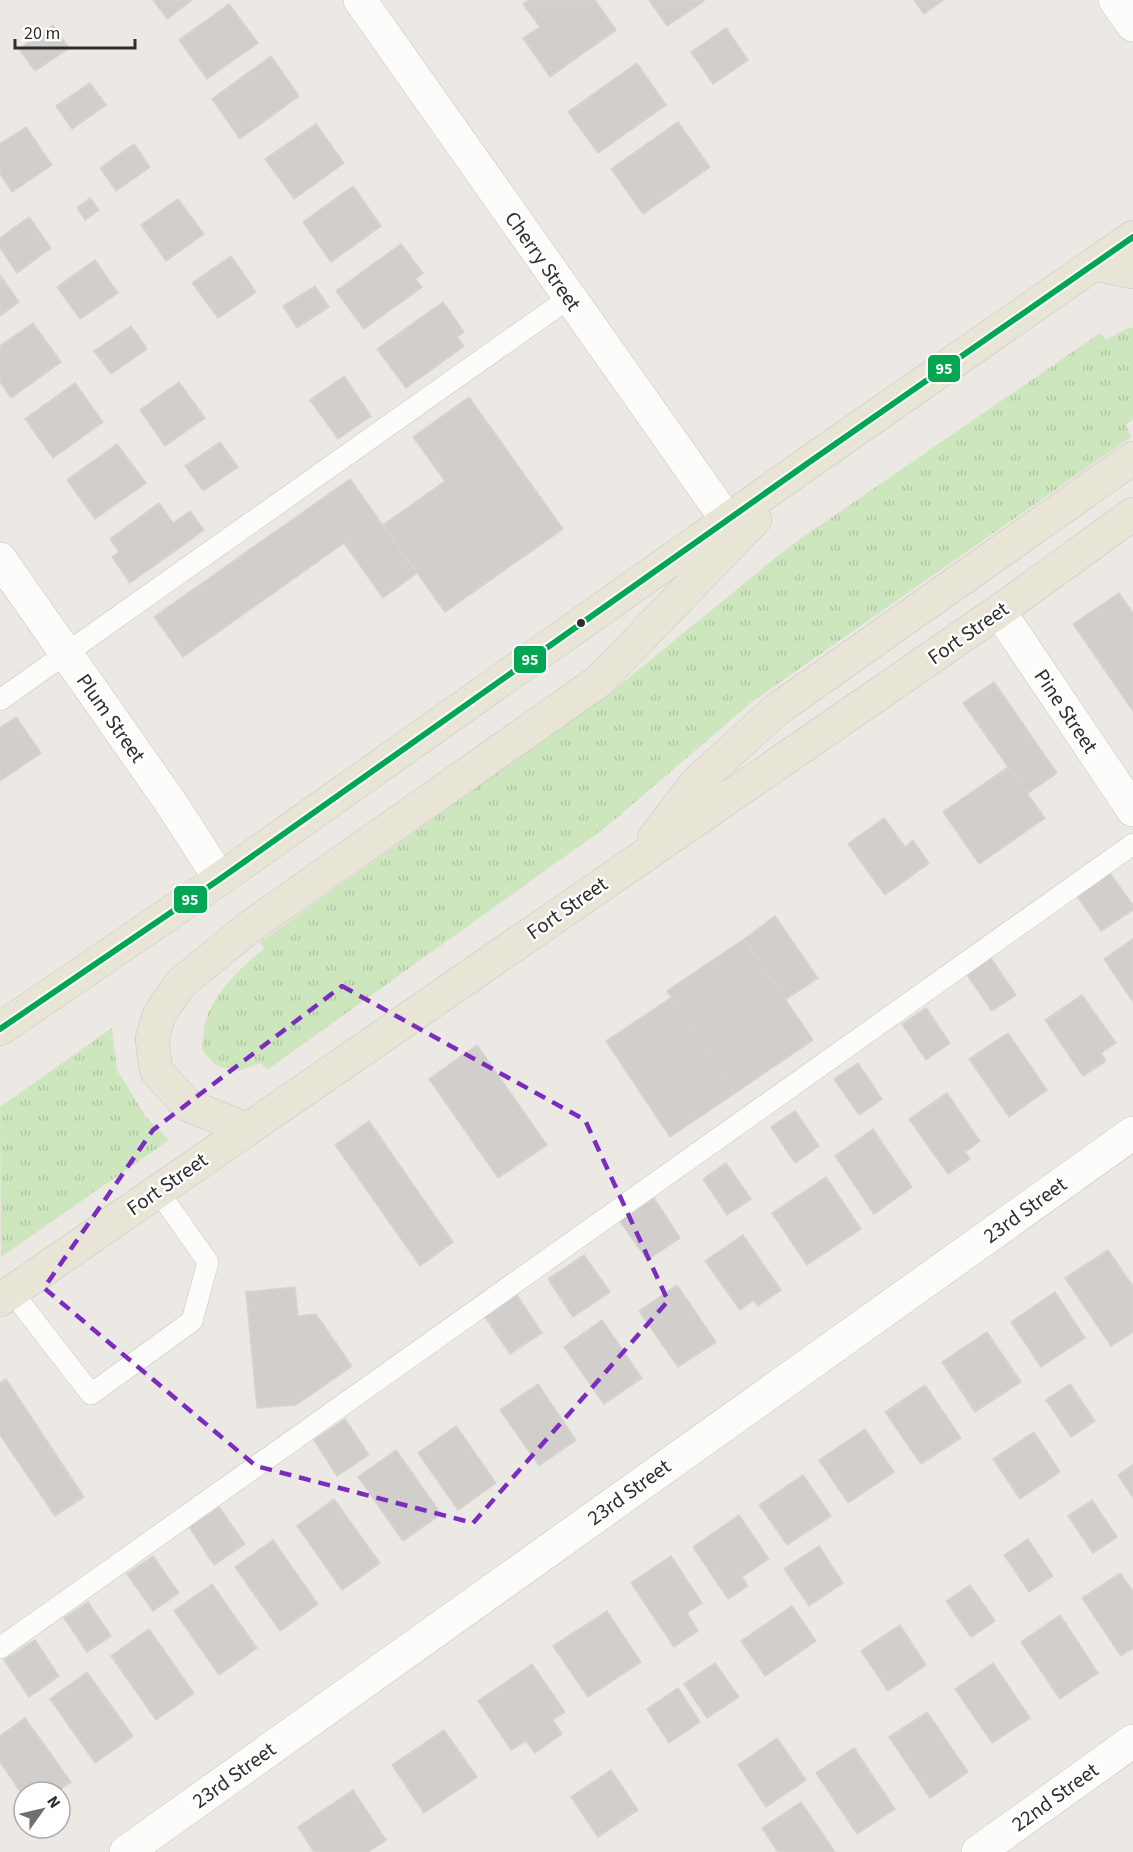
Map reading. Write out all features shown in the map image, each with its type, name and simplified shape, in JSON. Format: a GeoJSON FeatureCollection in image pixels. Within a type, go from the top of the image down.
{"type":"FeatureCollection","features":[{"type":"Feature","properties":{"kind":"main road"},"geometry":{"type":"LineString","coordinates":[[0,1029],[220,879],[808,463],[1133,237]]}},
{"type":"Feature","properties":{"kind":"main road"},"geometry":{"type":"LineString","coordinates":[[1094,264],[1133,272]]}},
{"type":"Feature","properties":{"kind":"main road"},"geometry":{"type":"LineString","coordinates":[[639,858],[695,784],[777,710],[1133,458]]}},
{"type":"Feature","properties":{"kind":"main road"},"geometry":{"type":"LineString","coordinates":[[247,1129],[187,1105],[156,1070],[152,1039],[159,1015],[180,984],[248,928],[599,681],[808,463]]}},
{"type":"Feature","properties":{"kind":"main road","name":"Fort Street"},"geometry":{"type":"LineString","coordinates":[[6,1296],[999,611],[1133,514]]}},
{"type":"Feature","properties":{"kind":"street","name":"Cherry Street"},"geometry":{"type":"LineString","coordinates":[[360,0],[727,520]]}},
{"type":"Feature","properties":{"kind":"street"},"geometry":{"type":"LineString","coordinates":[[1115,0],[1133,25]]}},
{"type":"Feature","properties":{"kind":"street","name":"Plum Street"},"geometry":{"type":"LineString","coordinates":[[0,559],[173,806],[220,879]]}},
{"type":"Feature","properties":{"kind":"street","name":"Pine Street"},"geometry":{"type":"LineString","coordinates":[[999,611],[1133,810]]}},
{"type":"Feature","properties":{"kind":"street","name":"23rd Street"},"geometry":{"type":"LineString","coordinates":[[126,1852],[1133,1133]]}},
{"type":"Feature","properties":{"kind":"street","name":"22nd Street"},"geometry":{"type":"LineString","coordinates":[[978,1852],[1133,1741]]}},
{"type":"Feature","properties":{"kind":"lane"},"geometry":{"type":"LineString","coordinates":[[0,700],[569,298]]}},
{"type":"Feature","properties":{"kind":"lane"},"geometry":{"type":"LineString","coordinates":[[0,1648],[1133,844]]}},
{"type":"Feature","properties":{"kind":"lane"},"geometry":{"type":"LineString","coordinates":[[6,1296],[91,1394],[192,1321],[208,1262],[158,1191]]}},
{"type":"Feature","properties":{"kind":"highlighted area"},"geometry":{"type":"Polygon","coordinates":[[[342,986],[585,1120],[668,1301],[473,1523],[256,1466],[44,1288],[153,1130],[342,986]]]}},
{"type":"Feature","properties":{"kind":"green space"},"geometry":{"type":"Polygon","coordinates":[[[1128,328],[1133,328],[1133,419],[1126,425],[1131,437],[753,701],[606,827],[267,1070],[261,1063],[237,1071],[215,1065],[202,1050],[204,1027],[213,1004],[236,974],[264,949],[260,942],[610,693],[790,546],[1100,333],[1106,340],[1128,328]]]}},
{"type":"Feature","properties":{"kind":"green space"},"geometry":{"type":"Polygon","coordinates":[[[112,1028],[117,1070],[146,1117],[169,1140],[1,1257],[0,1107],[112,1028]]]}},
{"type":"Feature","properties":{"kind":"building"},"geometry":{"type":"Polygon","coordinates":[[[153,0],[192,0],[167,19],[153,0]]]}},
{"type":"Feature","properties":{"kind":"building"},"geometry":{"type":"Polygon","coordinates":[[[529,0],[595,0],[616,30],[550,77],[523,38],[540,27],[523,4],[529,0]]]}},
{"type":"Feature","properties":{"kind":"building"},"geometry":{"type":"Polygon","coordinates":[[[649,0],[704,0],[704,1],[667,26],[649,0]]]}},
{"type":"Feature","properties":{"kind":"building"},"geometry":{"type":"Polygon","coordinates":[[[914,0],[943,0],[924,14],[914,0]]]}},
{"type":"Feature","properties":{"kind":"building"},"geometry":{"type":"Polygon","coordinates":[[[229,4],[258,43],[207,79],[179,40],[229,4]]]}},
{"type":"Feature","properties":{"kind":"building"},"geometry":{"type":"Polygon","coordinates":[[[53,25],[69,48],[35,71],[19,49],[53,25]]]}},
{"type":"Feature","properties":{"kind":"building"},"geometry":{"type":"Polygon","coordinates":[[[726,28],[748,60],[713,84],[691,52],[726,28]]]}},
{"type":"Feature","properties":{"kind":"building"},"geometry":{"type":"Polygon","coordinates":[[[271,56],[299,96],[240,139],[212,99],[271,56]]]}},
{"type":"Feature","properties":{"kind":"building"},"geometry":{"type":"Polygon","coordinates":[[[637,63],[666,105],[598,153],[568,112],[637,63]]]}},
{"type":"Feature","properties":{"kind":"building"},"geometry":{"type":"Polygon","coordinates":[[[90,83],[106,105],[72,129],[56,106],[90,83]]]}},
{"type":"Feature","properties":{"kind":"building"},"geometry":{"type":"Polygon","coordinates":[[[678,122],[710,167],[643,214],[611,169],[678,122]]]}},
{"type":"Feature","properties":{"kind":"building"},"geometry":{"type":"Polygon","coordinates":[[[316,124],[344,163],[294,199],[265,159],[316,124]]]}},
{"type":"Feature","properties":{"kind":"building"},"geometry":{"type":"Polygon","coordinates":[[[26,127],[52,165],[12,192],[0,174],[0,144],[26,127]]]}},
{"type":"Feature","properties":{"kind":"building"},"geometry":{"type":"Polygon","coordinates":[[[134,144],[150,167],[116,191],[100,168],[134,144]]]}},
{"type":"Feature","properties":{"kind":"building"},"geometry":{"type":"Polygon","coordinates":[[[353,186],[381,226],[331,262],[303,222],[353,186]]]}},
{"type":"Feature","properties":{"kind":"building"},"geometry":{"type":"Polygon","coordinates":[[[90,198],[99,210],[85,220],[77,208],[90,198]]]}},
{"type":"Feature","properties":{"kind":"building"},"geometry":{"type":"Polygon","coordinates":[[[178,199],[204,234],[166,261],[141,225],[178,199]]]}},
{"type":"Feature","properties":{"kind":"building"},"geometry":{"type":"Polygon","coordinates":[[[29,217],[51,248],[17,273],[0,248],[0,238],[29,217]]]}},
{"type":"Feature","properties":{"kind":"building"},"geometry":{"type":"Polygon","coordinates":[[[401,244],[423,273],[415,279],[422,287],[364,329],[336,291],[401,244]]]}},
{"type":"Feature","properties":{"kind":"building"},"geometry":{"type":"Polygon","coordinates":[[[231,256],[256,292],[218,318],[192,283],[231,256]]]}},
{"type":"Feature","properties":{"kind":"building"},"geometry":{"type":"Polygon","coordinates":[[[95,260],[118,293],[80,319],[57,287],[95,260]]]}},
{"type":"Feature","properties":{"kind":"building"},"geometry":{"type":"Polygon","coordinates":[[[0,275],[19,302],[0,316],[0,275]]]}},
{"type":"Feature","properties":{"kind":"building"},"geometry":{"type":"Polygon","coordinates":[[[315,286],[329,307],[297,328],[283,306],[315,286]]]}},
{"type":"Feature","properties":{"kind":"building"},"geometry":{"type":"Polygon","coordinates":[[[443,302],[464,332],[457,337],[464,346],[406,388],[377,349],[443,302]]]}},
{"type":"Feature","properties":{"kind":"building"},"geometry":{"type":"Polygon","coordinates":[[[33,323],[61,362],[11,398],[0,382],[0,346],[33,323]]]}},
{"type":"Feature","properties":{"kind":"building"},"geometry":{"type":"Polygon","coordinates":[[[131,326],[147,349],[111,374],[94,351],[131,326]]]}},
{"type":"Feature","properties":{"kind":"building"},"geometry":{"type":"Polygon","coordinates":[[[344,376],[371,416],[338,439],[310,400],[344,376]]]}},
{"type":"Feature","properties":{"kind":"building"},"geometry":{"type":"Polygon","coordinates":[[[179,382],[205,418],[165,446],[140,410],[179,382]]]}},
{"type":"Feature","properties":{"kind":"building"},"geometry":{"type":"Polygon","coordinates":[[[75,383],[103,422],[53,458],[25,419],[75,383]]]}},
{"type":"Feature","properties":{"kind":"building"},"geometry":{"type":"Polygon","coordinates":[[[469,397],[563,529],[445,612],[383,525],[445,481],[413,437],[469,397]]]}},
{"type":"Feature","properties":{"kind":"building"},"geometry":{"type":"Polygon","coordinates":[[[220,442],[238,467],[203,491],[185,466],[220,442]]]}},
{"type":"Feature","properties":{"kind":"building"},"geometry":{"type":"Polygon","coordinates":[[[117,444],[146,483],[95,519],[67,480],[117,444]]]}},
{"type":"Feature","properties":{"kind":"building"},"geometry":{"type":"Polygon","coordinates":[[[350,479],[417,573],[383,598],[344,543],[183,657],[154,617],[350,479]]]}},
{"type":"Feature","properties":{"kind":"building"},"geometry":{"type":"Polygon","coordinates":[[[159,503],[173,523],[190,511],[204,530],[130,583],[112,557],[119,552],[110,539],[159,503]]]}},
{"type":"Feature","properties":{"kind":"building"},"geometry":{"type":"Polygon","coordinates":[[[1119,593],[1133,613],[1133,711],[1073,624],[1119,593]]]}},
{"type":"Feature","properties":{"kind":"building"},"geometry":{"type":"Polygon","coordinates":[[[994,682],[1057,773],[1027,794],[963,703],[994,682]]]}},
{"type":"Feature","properties":{"kind":"building"},"geometry":{"type":"Polygon","coordinates":[[[16,717],[41,753],[0,781],[0,728],[16,717]]]}},
{"type":"Feature","properties":{"kind":"building"},"geometry":{"type":"Polygon","coordinates":[[[1008,767],[1045,818],[979,864],[943,812],[1008,767]]]}},
{"type":"Feature","properties":{"kind":"building"},"geometry":{"type":"Polygon","coordinates":[[[884,818],[905,847],[913,840],[929,863],[885,895],[848,844],[884,818]]]}},
{"type":"Feature","properties":{"kind":"building"},"geometry":{"type":"Polygon","coordinates":[[[1110,873],[1133,905],[1133,910],[1101,931],[1077,896],[1110,873]]]}},
{"type":"Feature","properties":{"kind":"building"},"geometry":{"type":"Polygon","coordinates":[[[775,916],[818,978],[785,1000],[744,939],[775,916]]]}},
{"type":"Feature","properties":{"kind":"building"},"geometry":{"type":"Polygon","coordinates":[[[744,939],[813,1040],[735,1093],[667,991],[744,939]]]}},
{"type":"Feature","properties":{"kind":"building"},"geometry":{"type":"Polygon","coordinates":[[[1133,939],[1133,1002],[1104,959],[1133,939]]]}},
{"type":"Feature","properties":{"kind":"building"},"geometry":{"type":"Polygon","coordinates":[[[991,958],[1016,995],[992,1011],[967,975],[991,958]]]}},
{"type":"Feature","properties":{"kind":"building"},"geometry":{"type":"Polygon","coordinates":[[[1082,995],[1116,1043],[1101,1053],[1106,1061],[1083,1076],[1045,1020],[1082,995]]]}},
{"type":"Feature","properties":{"kind":"building"},"geometry":{"type":"Polygon","coordinates":[[[672,997],[735,1093],[670,1137],[606,1041],[672,997]]]}},
{"type":"Feature","properties":{"kind":"building"},"geometry":{"type":"Polygon","coordinates":[[[926,1008],[950,1043],[926,1060],[902,1024],[926,1008]]]}},
{"type":"Feature","properties":{"kind":"building"},"geometry":{"type":"Polygon","coordinates":[[[1008,1033],[1047,1090],[1009,1117],[969,1059],[1008,1033]]]}},
{"type":"Feature","properties":{"kind":"building"},"geometry":{"type":"Polygon","coordinates":[[[477,1045],[547,1145],[498,1178],[429,1079],[477,1045]]]}},
{"type":"Feature","properties":{"kind":"building"},"geometry":{"type":"Polygon","coordinates":[[[858,1063],[882,1099],[859,1115],[834,1079],[858,1063]]]}},
{"type":"Feature","properties":{"kind":"building"},"geometry":{"type":"Polygon","coordinates":[[[947,1093],[980,1141],[965,1152],[970,1159],[948,1174],[909,1119],[947,1093]]]}},
{"type":"Feature","properties":{"kind":"building"},"geometry":{"type":"Polygon","coordinates":[[[795,1111],[819,1146],[795,1163],[771,1127],[795,1111]]]}},
{"type":"Feature","properties":{"kind":"building"},"geometry":{"type":"Polygon","coordinates":[[[369,1121],[453,1242],[420,1266],[335,1145],[369,1121]]]}},
{"type":"Feature","properties":{"kind":"building"},"geometry":{"type":"Polygon","coordinates":[[[873,1129],[912,1187],[874,1214],[835,1156],[873,1129]]]}},
{"type":"Feature","properties":{"kind":"building"},"geometry":{"type":"Polygon","coordinates":[[[726,1163],[751,1199],[727,1215],[703,1179],[726,1163]]]}},
{"type":"Feature","properties":{"kind":"building"},"geometry":{"type":"Polygon","coordinates":[[[826,1177],[861,1229],[807,1265],[772,1213],[826,1177]]]}},
{"type":"Feature","properties":{"kind":"building"},"geometry":{"type":"Polygon","coordinates":[[[654,1198],[680,1238],[647,1260],[620,1221],[654,1198]]]}},
{"type":"Feature","properties":{"kind":"building"},"geometry":{"type":"Polygon","coordinates":[[[743,1235],[781,1290],[758,1306],[754,1300],[740,1310],[705,1261],[743,1235]]]}},
{"type":"Feature","properties":{"kind":"building"},"geometry":{"type":"Polygon","coordinates":[[[1108,1250],[1133,1286],[1133,1332],[1111,1346],[1065,1278],[1108,1250]]]}},
{"type":"Feature","properties":{"kind":"building"},"geometry":{"type":"Polygon","coordinates":[[[584,1255],[610,1292],[573,1317],[548,1279],[584,1255]]]}},
{"type":"Feature","properties":{"kind":"building"},"geometry":{"type":"Polygon","coordinates":[[[677,1285],[716,1342],[678,1367],[639,1311],[677,1285]]]}},
{"type":"Feature","properties":{"kind":"building"},"geometry":{"type":"Polygon","coordinates":[[[295,1287],[298,1316],[316,1314],[352,1366],[296,1405],[257,1408],[246,1292],[295,1287]]]}},
{"type":"Feature","properties":{"kind":"building"},"geometry":{"type":"Polygon","coordinates":[[[1055,1292],[1085,1338],[1041,1367],[1011,1322],[1055,1292]]]}},
{"type":"Feature","properties":{"kind":"building"},"geometry":{"type":"Polygon","coordinates":[[[517,1295],[542,1333],[510,1354],[485,1317],[517,1295]]]}},
{"type":"Feature","properties":{"kind":"building"},"geometry":{"type":"Polygon","coordinates":[[[602,1320],[642,1378],[604,1404],[564,1347],[602,1320]]]}},
{"type":"Feature","properties":{"kind":"building"},"geometry":{"type":"Polygon","coordinates":[[[987,1332],[1021,1382],[975,1412],[942,1362],[987,1332]]]}},
{"type":"Feature","properties":{"kind":"building"},"geometry":{"type":"Polygon","coordinates":[[[6,1379],[84,1497],[55,1516],[0,1435],[0,1383],[6,1379]]]}},
{"type":"Feature","properties":{"kind":"building"},"geometry":{"type":"Polygon","coordinates":[[[538,1384],[576,1440],[539,1466],[500,1410],[538,1384]]]}},
{"type":"Feature","properties":{"kind":"building"},"geometry":{"type":"Polygon","coordinates":[[[1070,1384],[1095,1421],[1071,1437],[1046,1400],[1070,1384]]]}},
{"type":"Feature","properties":{"kind":"building"},"geometry":{"type":"Polygon","coordinates":[[[925,1385],[961,1438],[921,1464],[885,1412],[925,1385]]]}},
{"type":"Feature","properties":{"kind":"building"},"geometry":{"type":"Polygon","coordinates":[[[345,1419],[369,1455],[337,1476],[314,1440],[345,1419]]]}},
{"type":"Feature","properties":{"kind":"building"},"geometry":{"type":"Polygon","coordinates":[[[456,1426],[496,1483],[458,1510],[418,1453],[456,1426]]]}},
{"type":"Feature","properties":{"kind":"building"},"geometry":{"type":"Polygon","coordinates":[[[865,1429],[894,1472],[848,1503],[819,1460],[865,1429]]]}},
{"type":"Feature","properties":{"kind":"building"},"geometry":{"type":"Polygon","coordinates":[[[1034,1432],[1060,1472],[1020,1499],[993,1459],[1034,1432]]]}},
{"type":"Feature","properties":{"kind":"building"},"geometry":{"type":"Polygon","coordinates":[[[396,1450],[441,1514],[403,1541],[358,1477],[396,1450]]]}},
{"type":"Feature","properties":{"kind":"building"},"geometry":{"type":"Polygon","coordinates":[[[1133,1465],[1133,1498],[1118,1475],[1133,1465]]]}},
{"type":"Feature","properties":{"kind":"building"},"geometry":{"type":"Polygon","coordinates":[[[803,1475],[831,1516],[787,1545],[759,1505],[803,1475]]]}},
{"type":"Feature","properties":{"kind":"building"},"geometry":{"type":"Polygon","coordinates":[[[334,1499],[380,1563],[342,1590],[297,1526],[334,1499]]]}},
{"type":"Feature","properties":{"kind":"building"},"geometry":{"type":"Polygon","coordinates":[[[1092,1500],[1117,1537],[1093,1553],[1068,1516],[1092,1500]]]}},
{"type":"Feature","properties":{"kind":"building"},"geometry":{"type":"Polygon","coordinates":[[[219,1507],[245,1544],[214,1565],[189,1527],[219,1507]]]}},
{"type":"Feature","properties":{"kind":"building"},"geometry":{"type":"Polygon","coordinates":[[[739,1515],[769,1559],[742,1577],[748,1586],[728,1599],[693,1547],[739,1515]]]}},
{"type":"Feature","properties":{"kind":"building"},"geometry":{"type":"Polygon","coordinates":[[[1028,1539],[1053,1576],[1029,1592],[1004,1555],[1028,1539]]]}},
{"type":"Feature","properties":{"kind":"building"},"geometry":{"type":"Polygon","coordinates":[[[273,1540],[318,1604],[280,1631],[235,1567],[273,1540]]]}},
{"type":"Feature","properties":{"kind":"building"},"geometry":{"type":"Polygon","coordinates":[[[819,1546],[843,1583],[809,1606],[784,1569],[819,1546]]]}},
{"type":"Feature","properties":{"kind":"building"},"geometry":{"type":"Polygon","coordinates":[[[153,1556],[179,1593],[153,1611],[127,1574],[153,1556]]]}},
{"type":"Feature","properties":{"kind":"building"},"geometry":{"type":"Polygon","coordinates":[[[671,1556],[702,1603],[687,1613],[698,1631],[674,1647],[631,1583],[671,1556]]]}},
{"type":"Feature","properties":{"kind":"building"},"geometry":{"type":"Polygon","coordinates":[[[1120,1573],[1133,1591],[1133,1648],[1121,1656],[1082,1598],[1120,1573]]]}},
{"type":"Feature","properties":{"kind":"building"},"geometry":{"type":"Polygon","coordinates":[[[212,1584],[257,1648],[219,1675],[174,1611],[212,1584]]]}},
{"type":"Feature","properties":{"kind":"building"},"geometry":{"type":"Polygon","coordinates":[[[970,1585],[995,1621],[971,1637],[946,1601],[970,1585]]]}},
{"type":"Feature","properties":{"kind":"building"},"geometry":{"type":"Polygon","coordinates":[[[88,1602],[111,1636],[87,1652],[64,1618],[88,1602]]]}},
{"type":"Feature","properties":{"kind":"building"},"geometry":{"type":"Polygon","coordinates":[[[792,1606],[816,1641],[765,1676],[741,1641],[792,1606]]]}},
{"type":"Feature","properties":{"kind":"building"},"geometry":{"type":"Polygon","coordinates":[[[607,1611],[641,1662],[588,1697],[553,1646],[607,1611]]]}},
{"type":"Feature","properties":{"kind":"building"},"geometry":{"type":"Polygon","coordinates":[[[1060,1615],[1098,1673],[1060,1699],[1021,1642],[1060,1615]]]}},
{"type":"Feature","properties":{"kind":"building"},"geometry":{"type":"Polygon","coordinates":[[[900,1625],[926,1665],[888,1691],[861,1651],[900,1625]]]}},
{"type":"Feature","properties":{"kind":"building"},"geometry":{"type":"Polygon","coordinates":[[[149,1629],[194,1693],[156,1720],[111,1656],[149,1629]]]}},
{"type":"Feature","properties":{"kind":"building"},"geometry":{"type":"Polygon","coordinates":[[[35,1640],[59,1676],[29,1697],[4,1660],[35,1640]]]}},
{"type":"Feature","properties":{"kind":"building"},"geometry":{"type":"Polygon","coordinates":[[[715,1663],[739,1697],[707,1718],[684,1684],[715,1663]]]}},
{"type":"Feature","properties":{"kind":"building"},"geometry":{"type":"Polygon","coordinates":[[[993,1663],[1030,1718],[992,1743],[955,1689],[993,1663]]]}},
{"type":"Feature","properties":{"kind":"building"},"geometry":{"type":"Polygon","coordinates":[[[532,1664],[565,1712],[553,1720],[562,1734],[535,1753],[526,1741],[511,1750],[478,1701],[532,1664]]]}},
{"type":"Feature","properties":{"kind":"building"},"geometry":{"type":"Polygon","coordinates":[[[87,1672],[133,1736],[95,1763],[50,1699],[87,1672]]]}},
{"type":"Feature","properties":{"kind":"building"},"geometry":{"type":"Polygon","coordinates":[[[678,1688],[700,1722],[669,1743],[647,1709],[678,1688]]]}},
{"type":"Feature","properties":{"kind":"building"},"geometry":{"type":"Polygon","coordinates":[[[927,1712],[968,1772],[930,1798],[889,1737],[927,1712]]]}},
{"type":"Feature","properties":{"kind":"building"},"geometry":{"type":"Polygon","coordinates":[[[25,1718],[70,1780],[12,1780],[0,1762],[0,1736],[25,1718]]]}},
{"type":"Feature","properties":{"kind":"building"},"geometry":{"type":"Polygon","coordinates":[[[444,1730],[477,1777],[424,1813],[392,1765],[444,1730]]]}},
{"type":"Feature","properties":{"kind":"building"},"geometry":{"type":"Polygon","coordinates":[[[777,1738],[806,1780],[766,1807],[738,1765],[777,1738]]]}},
{"type":"Feature","properties":{"kind":"building"},"geometry":{"type":"Polygon","coordinates":[[[854,1748],[895,1809],[857,1834],[816,1773],[854,1748]]]}},
{"type":"Feature","properties":{"kind":"building"},"geometry":{"type":"Polygon","coordinates":[[[611,1770],[638,1810],[598,1837],[571,1797],[611,1770]]]}},
{"type":"Feature","properties":{"kind":"building"},"geometry":{"type":"Polygon","coordinates":[[[353,1790],[386,1840],[368,1852],[314,1852],[298,1827],[353,1790]]]}},
{"type":"Feature","properties":{"kind":"building"},"geometry":{"type":"Polygon","coordinates":[[[801,1802],[835,1852],[778,1852],[762,1828],[801,1802]]]}},
{"type":"Feature","properties":{"kind":"transit line","name":"95"},"geometry":{"type":"LineString","coordinates":[[0,1029],[220,879],[808,463],[1133,237]]}}]}
